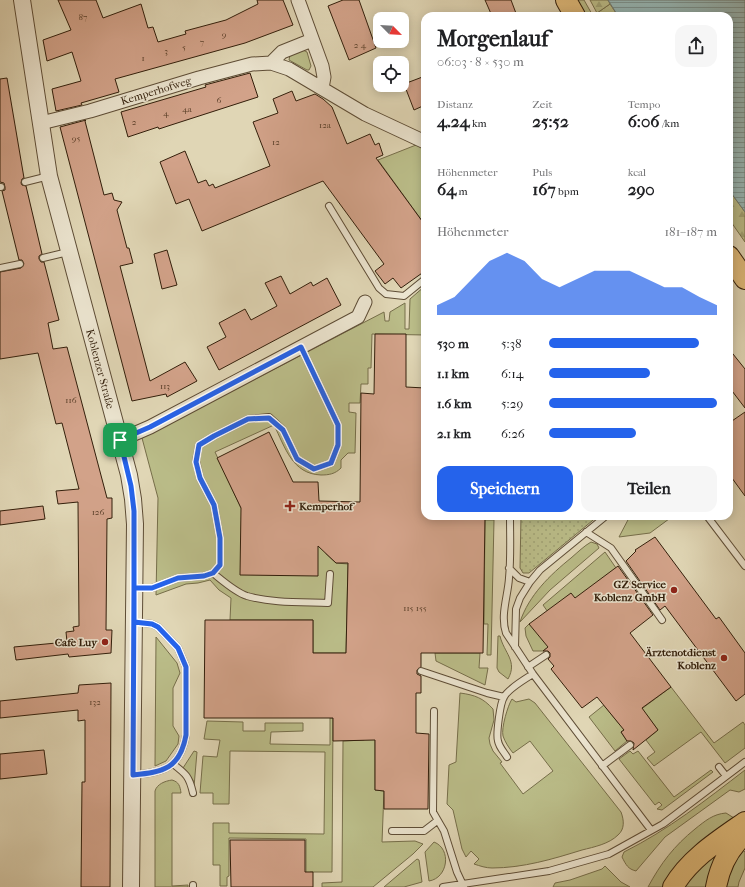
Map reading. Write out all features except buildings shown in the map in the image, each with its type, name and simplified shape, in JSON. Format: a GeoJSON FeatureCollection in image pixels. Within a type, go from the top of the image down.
{"type":"FeatureCollection","features":[{"type":"Feature","properties":{"kind":"main road"},"geometry":{"type":"LineString","coordinates":[[566,0],[573,12]]}},
{"type":"Feature","properties":{"kind":"main road"},"geometry":{"type":"LineString","coordinates":[[733,262],[745,279]]}},
{"type":"Feature","properties":{"kind":"main road"},"geometry":{"type":"LineString","coordinates":[[716,887],[723,864],[745,822]]}},
{"type":"Feature","properties":{"kind":"main road"},"geometry":{"type":"LineString","coordinates":[[673,887],[681,875],[704,852],[736,838]]}},
{"type":"Feature","properties":{"kind":"street","name":"Koblenzer Straße"},"geometry":{"type":"LineString","coordinates":[[22,0],[49,176],[68,252],[120,440],[133,499],[135,524],[131,887]]}},
{"type":"Feature","properties":{"kind":"street"},"geometry":{"type":"LineString","coordinates":[[298,0],[324,72],[324,82],[322,88]]}},
{"type":"Feature","properties":{"kind":"street"},"geometry":{"type":"LineString","coordinates":[[271,63],[282,52],[312,40]]}},
{"type":"Feature","properties":{"kind":"street","name":"Kemperhofweg"},"geometry":{"type":"LineString","coordinates":[[41,123],[90,111],[199,78],[252,64],[271,63],[289,69],[364,114],[421,140]]}},
{"type":"Feature","properties":{"kind":"street"},"geometry":{"type":"LineString","coordinates":[[120,440],[150,427],[358,317],[365,302]]}},
{"type":"Feature","properties":{"kind":"lane"},"geometry":{"type":"LineString","coordinates":[[25,182],[49,176]]}},
{"type":"Feature","properties":{"kind":"lane"},"geometry":{"type":"LineString","coordinates":[[329,206],[379,288],[386,294],[404,296],[421,283]]}},
{"type":"Feature","properties":{"kind":"lane"},"geometry":{"type":"LineString","coordinates":[[43,258],[68,252]]}},
{"type":"Feature","properties":{"kind":"lane"},"geometry":{"type":"LineString","coordinates":[[0,268],[20,264]]}},
{"type":"Feature","properties":{"kind":"lane"},"geometry":{"type":"LineString","coordinates":[[134,588],[152,588],[178,578],[204,576],[213,573],[220,565],[220,538],[214,505],[200,478],[196,462],[199,445],[248,419],[269,418],[283,430],[297,459],[314,469],[331,463],[338,445],[338,425],[301,347]]}},
{"type":"Feature","properties":{"kind":"lane"},"geometry":{"type":"LineString","coordinates":[[510,520],[509,568],[504,625],[508,636],[533,674],[651,830]]}},
{"type":"Feature","properties":{"kind":"lane"},"geometry":{"type":"LineString","coordinates":[[515,647],[516,609],[520,598],[530,582],[540,570],[601,520]]}},
{"type":"Feature","properties":{"kind":"lane"},"geometry":{"type":"LineString","coordinates":[[710,520],[745,566]]}},
{"type":"Feature","properties":{"kind":"lane"},"geometry":{"type":"LineString","coordinates":[[586,532],[611,548],[662,620]]}},
{"type":"Feature","properties":{"kind":"lane"},"geometry":{"type":"LineString","coordinates":[[509,568],[519,578],[530,582]]}},
{"type":"Feature","properties":{"kind":"lane"},"geometry":{"type":"LineString","coordinates":[[213,573],[225,583],[246,595],[272,600],[328,603],[330,574]]}},
{"type":"Feature","properties":{"kind":"lane"},"geometry":{"type":"LineString","coordinates":[[133,775],[163,770],[173,764],[184,746],[186,735],[186,667],[178,648],[158,627],[152,624],[134,622]]}},
{"type":"Feature","properties":{"kind":"lane"},"geometry":{"type":"LineString","coordinates":[[528,667],[546,655]]}},
{"type":"Feature","properties":{"kind":"lane"},"geometry":{"type":"LineString","coordinates":[[421,671],[487,693],[504,697]]}},
{"type":"Feature","properties":{"kind":"lane"},"geometry":{"type":"LineString","coordinates":[[507,758],[497,740],[504,697],[512,688],[533,674]]}},
{"type":"Feature","properties":{"kind":"lane"},"geometry":{"type":"LineString","coordinates":[[434,711],[433,812],[444,831],[457,872],[464,885]]}},
{"type":"Feature","properties":{"kind":"lane"},"geometry":{"type":"LineString","coordinates":[[602,766],[630,745]]}},
{"type":"Feature","properties":{"kind":"lane"},"geometry":{"type":"LineString","coordinates":[[443,887],[464,885],[556,869],[609,854],[662,824],[745,762]]}},
{"type":"Feature","properties":{"kind":"lane"},"geometry":{"type":"LineString","coordinates":[[173,764],[184,772],[190,780],[193,793]]}},
{"type":"Feature","properties":{"kind":"lane"},"geometry":{"type":"LineString","coordinates":[[719,767],[726,776]]}},
{"type":"Feature","properties":{"kind":"lane"},"geometry":{"type":"LineString","coordinates":[[392,831],[424,831],[437,820]]}},
{"type":"Feature","properties":{"kind":"green space"},"geometry":{"type":"Polygon","coordinates":[[[577,0],[584,0],[591,12],[583,12],[577,0]]]}},
{"type":"Feature","properties":{"kind":"green space"},"geometry":{"type":"Polygon","coordinates":[[[590,0],[608,0],[610,4],[596,12],[590,0]]]}},
{"type":"Feature","properties":{"kind":"green space"},"geometry":{"type":"Polygon","coordinates":[[[610,4],[615,12],[598,12],[610,4]]]}},
{"type":"Feature","properties":{"kind":"green space"},"geometry":{"type":"Polygon","coordinates":[[[303,50],[307,52],[311,66],[309,70],[289,60],[290,55],[303,50]]]}},
{"type":"Feature","properties":{"kind":"green space"},"geometry":{"type":"Polygon","coordinates":[[[416,145],[421,146],[421,219],[378,160],[416,145]]]}},
{"type":"Feature","properties":{"kind":"green space"},"geometry":{"type":"Polygon","coordinates":[[[733,196],[745,212],[745,242],[733,225],[733,196]]]}},
{"type":"Feature","properties":{"kind":"green space"},"geometry":{"type":"Polygon","coordinates":[[[421,289],[421,335],[372,334],[371,368],[368,368],[368,384],[361,384],[360,403],[349,403],[349,412],[356,413],[355,453],[348,453],[341,460],[341,468],[339,470],[332,474],[321,475],[303,470],[296,465],[291,458],[274,425],[215,452],[241,508],[326,522],[326,554],[336,563],[348,564],[346,653],[313,653],[313,620],[230,620],[231,598],[219,590],[210,580],[186,584],[156,595],[158,498],[142,438],[384,312],[385,321],[389,321],[390,312],[405,303],[405,329],[409,329],[410,299],[421,289]]]}},
{"type":"Feature","properties":{"kind":"green space"},"geometry":{"type":"Polygon","coordinates":[[[485,520],[494,520],[491,655],[487,655],[488,624],[484,624],[485,520]]]}},
{"type":"Feature","properties":{"kind":"green space"},"geometry":{"type":"Polygon","coordinates":[[[521,520],[593,520],[529,573],[523,573],[520,568],[521,520]]]}},
{"type":"Feature","properties":{"kind":"green space"},"geometry":{"type":"Polygon","coordinates":[[[628,520],[668,520],[650,533],[619,537],[628,520]]]}},
{"type":"Feature","properties":{"kind":"green space"},"geometry":{"type":"Polygon","coordinates":[[[591,542],[597,544],[599,548],[550,590],[520,622],[529,603],[541,586],[583,547],[591,542]]]}},
{"type":"Feature","properties":{"kind":"green space"},"geometry":{"type":"Polygon","coordinates":[[[605,552],[616,568],[556,642],[543,651],[533,651],[526,636],[525,628],[529,624],[550,615],[543,605],[605,552]]]}},
{"type":"Feature","properties":{"kind":"green space"},"geometry":{"type":"Polygon","coordinates":[[[498,636],[500,636],[511,662],[511,673],[508,679],[499,672],[497,668],[498,636]]]}},
{"type":"Feature","properties":{"kind":"green space"},"geometry":{"type":"Polygon","coordinates":[[[156,637],[177,663],[180,673],[173,688],[173,726],[179,736],[178,744],[166,761],[155,766],[156,637]]]}},
{"type":"Feature","properties":{"kind":"green space"},"geometry":{"type":"Polygon","coordinates":[[[435,653],[480,653],[479,668],[488,668],[485,685],[436,661],[435,653]]]}},
{"type":"Feature","properties":{"kind":"green space"},"geometry":{"type":"Polygon","coordinates":[[[671,687],[714,743],[743,722],[745,725],[745,748],[725,763],[701,732],[654,766],[647,758],[655,752],[646,740],[658,730],[646,714],[621,732],[627,741],[615,751],[589,717],[604,705],[620,725],[671,687]]]}},
{"type":"Feature","properties":{"kind":"green space"},"geometry":{"type":"Polygon","coordinates":[[[365,692],[375,692],[375,790],[384,791],[382,842],[415,841],[423,844],[373,887],[322,887],[322,883],[342,882],[343,741],[364,740],[365,692]]]}},
{"type":"Feature","properties":{"kind":"green space"},"geometry":{"type":"Polygon","coordinates":[[[460,693],[478,698],[486,702],[493,709],[494,720],[489,738],[490,744],[493,751],[502,762],[500,763],[523,794],[553,771],[530,741],[513,753],[503,736],[503,728],[507,711],[512,699],[516,702],[529,699],[535,703],[621,812],[623,824],[620,833],[610,841],[601,845],[560,857],[504,868],[492,868],[474,864],[479,859],[471,851],[466,857],[462,849],[453,810],[447,804],[449,765],[456,762],[460,693]]]}},
{"type":"Feature","properties":{"kind":"green space"},"geometry":{"type":"Polygon","coordinates":[[[330,718],[333,718],[332,872],[310,872],[306,876],[306,839],[229,838],[229,876],[227,877],[227,886],[220,886],[220,865],[213,865],[213,823],[229,823],[229,833],[324,834],[325,752],[230,751],[229,804],[213,804],[213,793],[200,793],[203,756],[217,757],[220,740],[204,739],[207,721],[243,722],[243,731],[265,731],[265,723],[303,723],[303,731],[271,732],[270,744],[330,745],[330,718]]]}},
{"type":"Feature","properties":{"kind":"green space"},"geometry":{"type":"Polygon","coordinates":[[[194,751],[197,752],[194,787],[193,780],[183,768],[194,751]]]}},
{"type":"Feature","properties":{"kind":"green space"},"geometry":{"type":"Polygon","coordinates":[[[630,751],[633,754],[638,751],[674,797],[711,770],[713,772],[662,810],[657,809],[662,805],[659,802],[655,805],[619,759],[630,751]]]}},
{"type":"Feature","properties":{"kind":"green space"},"geometry":{"type":"Polygon","coordinates":[[[745,770],[745,789],[739,792],[730,790],[665,837],[636,871],[628,866],[622,857],[624,852],[671,824],[745,770]]]}},
{"type":"Feature","properties":{"kind":"green space"},"geometry":{"type":"Polygon","coordinates":[[[172,780],[179,785],[181,793],[172,793],[172,886],[188,885],[188,887],[155,887],[155,791],[162,783],[172,780]]]}},
{"type":"Feature","properties":{"kind":"green space"},"geometry":{"type":"Polygon","coordinates":[[[726,813],[734,818],[666,887],[648,887],[674,848],[709,818],[726,813]]]}},
{"type":"Feature","properties":{"kind":"green space"},"geometry":{"type":"Polygon","coordinates":[[[434,842],[440,846],[443,851],[445,863],[444,869],[440,875],[429,881],[425,852],[434,842]]]}},
{"type":"Feature","properties":{"kind":"green space"},"geometry":{"type":"Polygon","coordinates":[[[719,849],[708,887],[683,887],[685,884],[719,849]]]}},
{"type":"Feature","properties":{"kind":"green space"},"geometry":{"type":"Polygon","coordinates":[[[743,850],[745,852],[745,868],[738,887],[723,887],[731,861],[743,850]]]}},
{"type":"Feature","properties":{"kind":"green space"},"geometry":{"type":"Polygon","coordinates":[[[417,859],[419,860],[422,882],[404,887],[384,887],[417,859]]]}},
{"type":"Feature","properties":{"kind":"green space"},"geometry":{"type":"Polygon","coordinates":[[[605,866],[621,882],[630,887],[553,887],[555,883],[570,880],[602,869],[605,866]]]}},
{"type":"Feature","properties":{"kind":"water"},"geometry":{"type":"Polygon","coordinates":[[[608,0],[745,0],[745,212],[733,196],[733,12],[616,12],[608,0]]]}},
{"type":"Feature","properties":{"kind":"place","name":"Kemperhof"},"geometry":{"type":"Point","coordinates":[290,506]}},
{"type":"Feature","properties":{"kind":"place","name":"GZ Service Koblenz GmbH"},"geometry":{"type":"Point","coordinates":[674,590]}},
{"type":"Feature","properties":{"kind":"place","name":"Cafe Luy"},"geometry":{"type":"Point","coordinates":[105,642]}},
{"type":"Feature","properties":{"kind":"place","name":"Ärztenotdienst Koblenz"},"geometry":{"type":"Point","coordinates":[724,658]}},
{"type":"Feature","properties":{"kind":"route"},"geometry":{"type":"LineString","coordinates":[[120,440],[131,486],[134,511],[135,524],[134,622],[152,624],[158,627],[178,648],[186,667],[186,735],[184,746],[173,764],[163,770],[133,775],[134,588],[152,588],[178,578],[204,576],[213,573],[220,565],[220,538],[214,505],[200,478],[196,462],[199,445],[248,419],[269,418],[283,430],[297,459],[314,469],[331,463],[338,445],[338,425],[301,347],[150,427],[120,440]]}}]}
